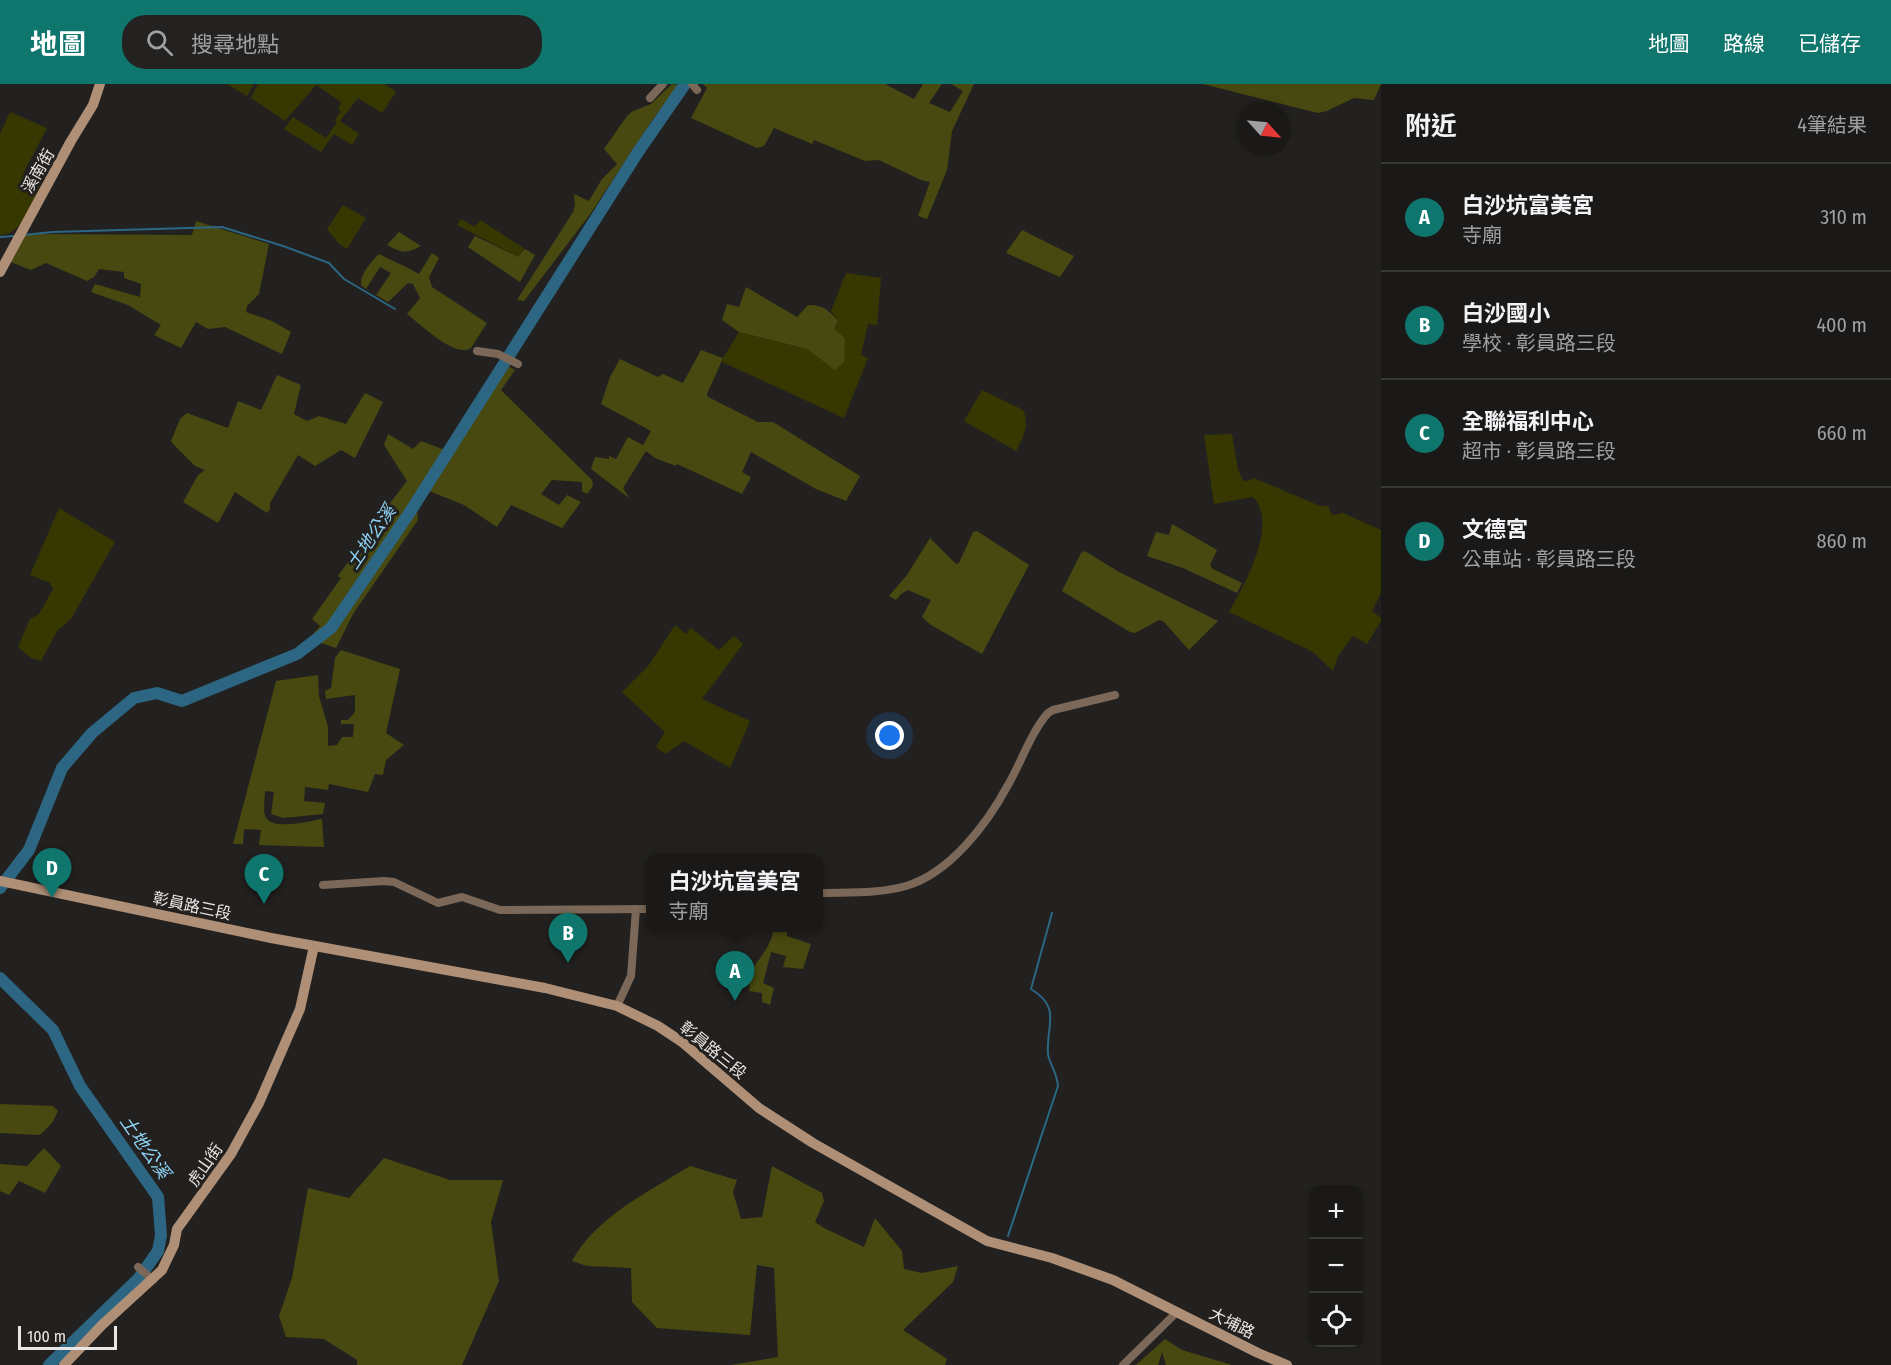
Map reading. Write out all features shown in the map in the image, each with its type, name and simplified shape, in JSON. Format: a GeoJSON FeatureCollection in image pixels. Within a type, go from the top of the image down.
{"type":"FeatureCollection","features":[{"type":"Feature","properties":{"kind":"main road","name":"溪南街"},"geometry":{"type":"LineString","coordinates":[[0,272],[93,105],[100,84]]}},
{"type":"Feature","properties":{"kind":"main road","name":"彰員路三段"},"geometry":{"type":"LineString","coordinates":[[0,881],[315,946],[545,988],[617,1006],[658,1026],[682,1042],[759,1108],[813,1143],[987,1241],[1052,1258],[1113,1280],[1164,1304]]}},
{"type":"Feature","properties":{"kind":"main road","name":"虎山街"},"geometry":{"type":"LineString","coordinates":[[64,1365],[102,1325],[162,1270],[174,1245],[177,1229],[231,1154],[259,1103],[300,1009],[315,946]]}},
{"type":"Feature","properties":{"kind":"main road","name":"大埔路"},"geometry":{"type":"LineString","coordinates":[[1164,1304],[1258,1353],[1287,1365]]}},
{"type":"Feature","properties":{"kind":"street"},"geometry":{"type":"LineString","coordinates":[[650,98],[663,84]]}},
{"type":"Feature","properties":{"kind":"street"},"geometry":{"type":"LineString","coordinates":[[477,351],[498,354],[515,362]]}},
{"type":"Feature","properties":{"kind":"street"},"geometry":{"type":"LineString","coordinates":[[823,893],[870,892],[903,886],[937,872],[980,829],[997,806],[1048,713],[1115,695]]}},
{"type":"Feature","properties":{"kind":"street"},"geometry":{"type":"LineString","coordinates":[[323,885],[394,882],[438,903],[462,897],[500,910],[646,909]]}},
{"type":"Feature","properties":{"kind":"street"},"geometry":{"type":"LineString","coordinates":[[617,1006],[630,976],[636,909]]}},
{"type":"Feature","properties":{"kind":"street"},"geometry":{"type":"LineString","coordinates":[[138,1266],[153,1280]]}},
{"type":"Feature","properties":{"kind":"street"},"geometry":{"type":"LineString","coordinates":[[1124,1365],[1177,1312]]}},
{"type":"Feature","properties":{"kind":"shaded area"},"geometry":{"type":"Polygon","coordinates":[[[227,84],[254,84],[247,96],[227,84]]]}},
{"type":"Feature","properties":{"kind":"shaded area"},"geometry":{"type":"Polygon","coordinates":[[[258,84],[385,84],[396,92],[382,113],[358,98],[340,121],[359,134],[352,145],[334,134],[321,152],[284,129],[293,117],[326,138],[337,122],[335,120],[341,111],[338,109],[341,102],[316,85],[285,121],[251,98],[258,84]]]}},
{"type":"Feature","properties":{"kind":"shaded area"},"geometry":{"type":"Polygon","coordinates":[[[672,84],[679,85],[653,119],[591,213],[524,301],[517,300],[573,212],[574,194],[589,201],[602,179],[617,164],[604,149],[627,116],[651,104],[672,84]]]}},
{"type":"Feature","properties":{"kind":"shaded area"},"geometry":{"type":"Polygon","coordinates":[[[703,84],[885,84],[914,99],[923,84],[942,84],[929,103],[950,112],[963,91],[951,84],[974,84],[952,131],[947,170],[927,219],[918,216],[930,182],[879,160],[865,161],[814,140],[812,144],[774,128],[764,146],[757,148],[691,118],[707,88],[703,84]]]}},
{"type":"Feature","properties":{"kind":"shaded area"},"geometry":{"type":"Polygon","coordinates":[[[1203,84],[1381,84],[1374,100],[1354,98],[1318,113],[1291,106],[1291,102],[1274,102],[1203,84]]]}},
{"type":"Feature","properties":{"kind":"shaded area"},"geometry":{"type":"Polygon","coordinates":[[[10,112],[47,128],[23,174],[41,182],[31,207],[15,229],[0,235],[0,134],[10,112]]]}},
{"type":"Feature","properties":{"kind":"shaded area"},"geometry":{"type":"Polygon","coordinates":[[[343,205],[366,218],[347,249],[339,244],[327,229],[343,205]]]}},
{"type":"Feature","properties":{"kind":"shaded area"},"geometry":{"type":"Polygon","coordinates":[[[461,219],[475,227],[480,220],[525,249],[518,257],[457,225],[461,219]]]}},
{"type":"Feature","properties":{"kind":"shaded area"},"geometry":{"type":"Polygon","coordinates":[[[196,221],[269,244],[259,294],[247,306],[246,312],[272,321],[291,332],[282,354],[225,327],[208,329],[196,322],[181,348],[154,335],[161,325],[128,305],[91,292],[95,284],[140,297],[141,284],[124,278],[124,272],[99,269],[94,277],[87,281],[46,263],[31,270],[8,261],[20,238],[27,234],[192,235],[196,221]]]}},
{"type":"Feature","properties":{"kind":"shaded area"},"geometry":{"type":"Polygon","coordinates":[[[1022,230],[1074,256],[1060,277],[1006,253],[1022,230]]]}},
{"type":"Feature","properties":{"kind":"shaded area"},"geometry":{"type":"Polygon","coordinates":[[[399,232],[421,246],[404,252],[387,245],[399,232]]]}},
{"type":"Feature","properties":{"kind":"shaded area"},"geometry":{"type":"Polygon","coordinates":[[[475,236],[518,257],[525,249],[535,255],[520,282],[468,247],[475,236]]]}},
{"type":"Feature","properties":{"kind":"shaded area"},"geometry":{"type":"Polygon","coordinates":[[[432,253],[439,258],[429,277],[432,287],[487,323],[471,348],[456,349],[448,345],[407,314],[420,298],[413,284],[408,283],[388,302],[376,295],[391,273],[380,267],[366,289],[361,285],[364,272],[379,254],[419,274],[432,253]]]}},
{"type":"Feature","properties":{"kind":"shaded area"},"geometry":{"type":"Polygon","coordinates":[[[846,273],[881,278],[877,325],[868,324],[861,355],[868,358],[844,418],[722,362],[739,332],[807,349],[834,329],[838,321],[831,311],[846,273]]]}},
{"type":"Feature","properties":{"kind":"shaded area"},"geometry":{"type":"Polygon","coordinates":[[[746,287],[797,317],[808,305],[829,311],[838,321],[834,329],[845,338],[844,362],[835,370],[807,349],[739,332],[722,320],[727,304],[739,307],[746,287]]]}},
{"type":"Feature","properties":{"kind":"shaded area"},"geometry":{"type":"Polygon","coordinates":[[[701,350],[723,358],[707,394],[708,397],[758,422],[773,422],[860,476],[846,501],[816,489],[751,452],[742,472],[751,477],[742,494],[677,464],[676,466],[655,458],[646,451],[623,488],[629,498],[591,469],[595,457],[609,459],[609,456],[616,459],[628,437],[643,445],[651,431],[601,404],[610,377],[620,359],[658,377],[663,374],[683,383],[701,350]]]}},
{"type":"Feature","properties":{"kind":"shaded area"},"geometry":{"type":"Polygon","coordinates":[[[506,365],[515,370],[501,390],[592,480],[593,486],[587,494],[582,491],[582,482],[552,480],[541,494],[559,505],[567,495],[581,502],[562,528],[511,505],[497,527],[464,505],[429,491],[417,510],[418,520],[353,614],[336,648],[309,639],[320,626],[312,619],[341,578],[338,576],[366,537],[371,540],[385,520],[381,515],[407,481],[384,445],[388,434],[413,449],[421,441],[445,450],[506,365]]]}},
{"type":"Feature","properties":{"kind":"shaded area"},"geometry":{"type":"Polygon","coordinates":[[[277,375],[301,385],[294,414],[307,421],[319,416],[346,424],[365,393],[383,402],[355,458],[341,450],[315,466],[298,455],[270,503],[267,513],[235,492],[218,523],[183,502],[198,475],[205,470],[195,466],[171,441],[180,419],[187,413],[228,428],[238,401],[261,410],[277,375]]]}},
{"type":"Feature","properties":{"kind":"shaded area"},"geometry":{"type":"Polygon","coordinates":[[[982,390],[1023,410],[1026,426],[1016,451],[964,421],[982,390]]]}},
{"type":"Feature","properties":{"kind":"shaded area"},"geometry":{"type":"Polygon","coordinates":[[[1232,434],[1238,470],[1243,480],[1254,478],[1320,506],[1329,506],[1333,515],[1343,513],[1381,530],[1381,593],[1372,611],[1381,618],[1381,621],[1367,644],[1353,636],[1338,656],[1333,671],[1313,652],[1229,612],[1243,587],[1256,555],[1262,523],[1260,509],[1253,497],[1214,504],[1204,435],[1232,434]]]}},
{"type":"Feature","properties":{"kind":"shaded area"},"geometry":{"type":"Polygon","coordinates":[[[59,508],[115,542],[71,619],[57,631],[41,661],[31,658],[18,647],[30,619],[39,614],[53,589],[50,583],[30,575],[59,508]]]}},
{"type":"Feature","properties":{"kind":"shaded area"},"geometry":{"type":"Polygon","coordinates":[[[1172,524],[1217,550],[1210,565],[1213,569],[1242,583],[1237,593],[1183,568],[1147,556],[1156,532],[1169,535],[1172,524]]]}},
{"type":"Feature","properties":{"kind":"shaded area"},"geometry":{"type":"Polygon","coordinates":[[[977,531],[1029,565],[982,654],[931,625],[922,617],[931,600],[908,590],[896,600],[889,596],[907,575],[930,538],[956,564],[959,563],[973,532],[977,531]]]}},
{"type":"Feature","properties":{"kind":"shaded area"},"geometry":{"type":"Polygon","coordinates":[[[1085,551],[1119,572],[1218,621],[1189,650],[1163,621],[1159,620],[1135,633],[1130,632],[1062,591],[1081,553],[1085,551]]]}},
{"type":"Feature","properties":{"kind":"shaded area"},"geometry":{"type":"Polygon","coordinates":[[[675,625],[686,634],[691,628],[719,650],[734,636],[743,644],[702,699],[750,721],[730,768],[684,741],[665,754],[656,747],[665,732],[622,692],[649,665],[675,625]]]}},
{"type":"Feature","properties":{"kind":"shaded area"},"geometry":{"type":"Polygon","coordinates":[[[341,650],[400,669],[386,733],[404,745],[386,760],[383,775],[375,774],[368,792],[329,784],[328,790],[305,787],[304,801],[325,803],[323,814],[283,818],[271,814],[274,792],[265,791],[264,812],[268,820],[274,823],[290,824],[322,819],[324,847],[259,845],[261,830],[244,829],[243,844],[233,844],[276,681],[318,675],[319,696],[328,727],[328,746],[337,745],[342,737],[353,737],[354,724],[341,724],[341,720],[348,720],[355,712],[355,695],[326,699],[325,691],[331,688],[335,658],[341,650]]]}},
{"type":"Feature","properties":{"kind":"shaded area"},"geometry":{"type":"Polygon","coordinates":[[[773,932],[787,932],[787,936],[811,944],[803,969],[783,967],[786,956],[771,952],[763,983],[774,988],[770,1005],[762,1002],[762,993],[749,991],[753,969],[769,945],[773,932]]]}},
{"type":"Feature","properties":{"kind":"shaded area"},"geometry":{"type":"Polygon","coordinates":[[[0,1104],[53,1106],[58,1111],[52,1123],[40,1135],[0,1133],[0,1104]]]}},
{"type":"Feature","properties":{"kind":"shaded area"},"geometry":{"type":"Polygon","coordinates":[[[44,1148],[61,1166],[45,1193],[19,1181],[9,1195],[0,1191],[0,1164],[27,1166],[44,1148]]]}},
{"type":"Feature","properties":{"kind":"shaded area"},"geometry":{"type":"Polygon","coordinates":[[[384,1158],[450,1180],[503,1180],[491,1222],[499,1281],[462,1365],[357,1365],[357,1360],[324,1339],[286,1337],[279,1316],[292,1278],[308,1188],[349,1198],[384,1158]]]}},
{"type":"Feature","properties":{"kind":"shaded area"},"geometry":{"type":"Polygon","coordinates":[[[690,1166],[737,1180],[733,1192],[741,1219],[762,1217],[772,1166],[822,1193],[824,1201],[815,1222],[824,1228],[864,1247],[875,1218],[902,1251],[904,1269],[922,1273],[958,1266],[953,1282],[903,1330],[947,1359],[945,1365],[731,1365],[778,1357],[774,1268],[757,1265],[750,1335],[657,1328],[632,1302],[631,1268],[587,1266],[572,1261],[582,1245],[609,1218],[690,1166]]]}},
{"type":"Feature","properties":{"kind":"shaded area"},"geometry":{"type":"Polygon","coordinates":[[[1165,1339],[1182,1350],[1232,1365],[1166,1365],[1162,1352],[1158,1365],[1136,1365],[1165,1339]]]}},
{"type":"Feature","properties":{"kind":"waterway","name":"土地公溪"},"geometry":{"type":"LineString","coordinates":[[0,888],[29,850],[62,768],[92,733],[134,698],[157,693],[182,701],[297,654],[331,628],[410,512],[638,152],[685,84]]}},
{"type":"Feature","properties":{"kind":"waterway"},"geometry":{"type":"LineString","coordinates":[[23,235],[222,227],[329,263],[344,279],[395,309]]}},
{"type":"Feature","properties":{"kind":"waterway"},"geometry":{"type":"LineString","coordinates":[[0,237],[15,236]]}},
{"type":"Feature","properties":{"kind":"waterway"},"geometry":{"type":"LineString","coordinates":[[1008,1236],[1058,1086],[1048,1054],[1049,1010],[1041,996],[1031,989],[1052,913]]}},
{"type":"Feature","properties":{"kind":"waterway","name":"土地公溪"},"geometry":{"type":"LineString","coordinates":[[0,978],[53,1030],[80,1086],[158,1197],[161,1235],[158,1251],[139,1278],[49,1365]]}},
{"type":"Feature","properties":{"kind":"place","name":"文德宮"},"geometry":{"type":"Point","coordinates":[52,898]}},
{"type":"Feature","properties":{"kind":"place","name":"全聯福利中心"},"geometry":{"type":"Point","coordinates":[264,904]}},
{"type":"Feature","properties":{"kind":"place","name":"白沙國小"},"geometry":{"type":"Point","coordinates":[568,963]}},
{"type":"Feature","properties":{"kind":"place","name":"白沙坑富美宮"},"geometry":{"type":"Point","coordinates":[735,1001]}}]}
